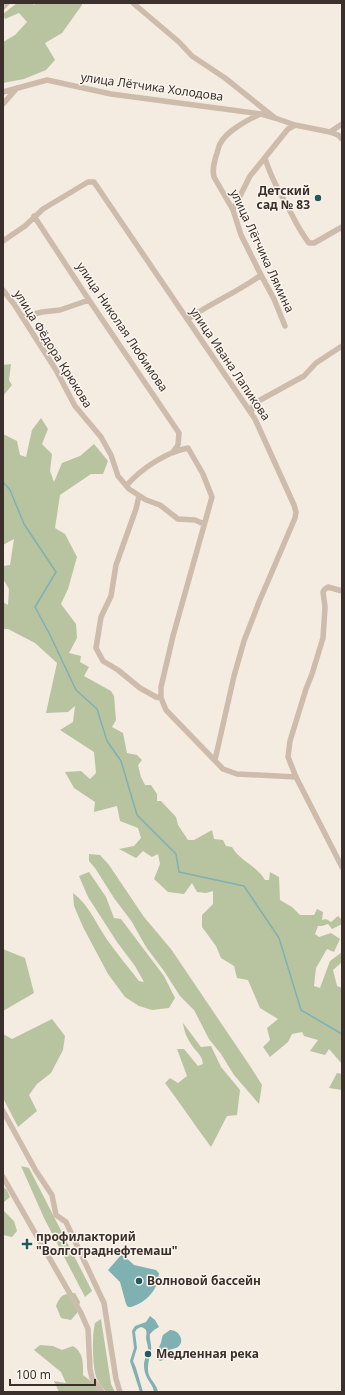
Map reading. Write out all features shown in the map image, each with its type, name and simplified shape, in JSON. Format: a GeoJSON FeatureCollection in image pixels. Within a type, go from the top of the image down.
{"type":"FeatureCollection","features":[{"type":"Feature","properties":{"kind":"street"},"geometry":{"type":"LineString","coordinates":[[3,7],[7,3]]}},
{"type":"Feature","properties":{"kind":"street"},"geometry":{"type":"LineString","coordinates":[[133,3],[179,42],[192,56],[225,78],[275,118]]}},
{"type":"Feature","properties":{"kind":"street","name":"улица Лётчика Холодова"},"geometry":{"type":"LineString","coordinates":[[3,92],[47,80],[111,94],[261,114],[295,125],[330,132],[342,138]]}},
{"type":"Feature","properties":{"kind":"street"},"geometry":{"type":"LineString","coordinates":[[3,104],[18,88]]}},
{"type":"Feature","properties":{"kind":"street","name":"улица Лётчика Лямина"},"geometry":{"type":"LineString","coordinates":[[261,114],[227,135],[220,143],[213,165],[213,172],[214,177],[234,210],[241,236],[274,299],[285,326]]}},
{"type":"Feature","properties":{"kind":"street"},"geometry":{"type":"LineString","coordinates":[[330,132],[342,124]]}},
{"type":"Feature","properties":{"kind":"street"},"geometry":{"type":"LineString","coordinates":[[234,210],[250,176],[288,129],[295,125]]}},
{"type":"Feature","properties":{"kind":"street"},"geometry":{"type":"LineString","coordinates":[[265,158],[271,176],[279,192],[309,243],[314,243],[342,227]]}},
{"type":"Feature","properties":{"kind":"street","name":"улица Ивана Лапикова"},"geometry":{"type":"LineString","coordinates":[[34,216],[88,182],[94,182],[258,425],[294,505],[296,512],[295,518],[244,641],[234,676],[215,760]]}},
{"type":"Feature","properties":{"kind":"street"},"geometry":{"type":"LineString","coordinates":[[3,241],[25,226],[34,216]]}},
{"type":"Feature","properties":{"kind":"street","name":"улица Николая Любимова"},"geometry":{"type":"LineString","coordinates":[[34,216],[179,434],[178,445],[173,452]]}},
{"type":"Feature","properties":{"kind":"street"},"geometry":{"type":"LineString","coordinates":[[188,320],[198,312],[250,283],[261,275]]}},
{"type":"Feature","properties":{"kind":"street","name":"улица Фёдора Крюкова"},"geometry":{"type":"LineString","coordinates":[[3,290],[22,316],[56,370],[75,406],[101,437],[111,455],[118,476],[139,496],[160,505],[178,519],[198,521],[204,524]]}},
{"type":"Feature","properties":{"kind":"street"},"geometry":{"type":"LineString","coordinates":[[22,316],[60,310],[89,300]]}},
{"type":"Feature","properties":{"kind":"street"},"geometry":{"type":"LineString","coordinates":[[241,399],[248,403],[256,401],[279,390],[304,376],[316,362],[342,346]]}},
{"type":"Feature","properties":{"kind":"street"},"geometry":{"type":"LineString","coordinates":[[251,414],[252,404],[256,401]]}},
{"type":"Feature","properties":{"kind":"street"},"geometry":{"type":"LineString","coordinates":[[127,485],[145,468],[173,452],[188,448],[203,474],[212,497],[173,636],[161,686],[161,698],[166,710],[223,769],[237,774],[296,777]]}},
{"type":"Feature","properties":{"kind":"street"},"geometry":{"type":"LineString","coordinates":[[139,496],[136,509],[116,565],[112,596],[100,616],[96,648],[103,660],[140,688],[156,697],[161,698]]}},
{"type":"Feature","properties":{"kind":"street"},"geometry":{"type":"LineString","coordinates":[[342,591],[328,587],[323,592],[326,607],[323,638],[306,688],[288,750],[288,757],[296,777],[342,867]]}},
{"type":"Feature","properties":{"kind":"street"},"geometry":{"type":"LineString","coordinates":[[3,1111],[36,1171],[52,1195],[56,1215],[66,1222],[104,1303],[116,1379],[120,1392]]}},
{"type":"Feature","properties":{"kind":"street"},"geometry":{"type":"LineString","coordinates":[[3,1177],[81,1313],[88,1329],[90,1369],[92,1378],[102,1392]]}},
{"type":"Feature","properties":{"kind":"green space"},"geometry":{"type":"Polygon","coordinates":[[[17,3],[33,3],[34,5],[36,3],[82,3],[82,5],[62,33],[45,43],[55,60],[46,70],[24,79],[3,83],[3,42],[15,35],[27,22],[19,13],[5,19],[3,14],[17,3]]]}},
{"type":"Feature","properties":{"kind":"green space"},"geometry":{"type":"Polygon","coordinates":[[[11,364],[9,380],[12,385],[3,396],[3,365],[11,364]]]}},
{"type":"Feature","properties":{"kind":"green space"},"geometry":{"type":"Polygon","coordinates":[[[41,418],[48,429],[42,444],[52,454],[50,471],[54,482],[62,463],[80,456],[94,444],[108,461],[103,474],[91,474],[60,495],[55,528],[65,534],[77,557],[68,589],[61,604],[76,624],[77,638],[69,653],[81,656],[80,662],[89,667],[84,676],[111,691],[114,696],[116,720],[112,727],[123,733],[127,753],[137,755],[142,760],[138,765],[145,785],[151,785],[157,794],[157,801],[161,801],[176,817],[178,825],[188,840],[194,840],[212,830],[214,839],[223,840],[226,846],[232,847],[239,856],[262,875],[265,880],[269,880],[270,872],[279,877],[280,900],[292,907],[300,915],[314,915],[317,909],[323,912],[322,920],[326,919],[331,922],[338,916],[342,920],[342,924],[332,929],[328,924],[318,926],[315,934],[319,937],[331,933],[340,939],[334,952],[327,949],[316,968],[314,986],[320,988],[330,961],[342,952],[342,962],[333,970],[337,986],[342,988],[342,1064],[329,1049],[325,1055],[310,1051],[318,1040],[304,1036],[302,1032],[292,1034],[288,1042],[270,1057],[263,1047],[270,1040],[267,1028],[278,1019],[260,1008],[248,980],[237,978],[234,966],[221,958],[216,946],[202,927],[202,915],[213,904],[213,891],[206,893],[197,892],[192,883],[184,894],[168,892],[154,879],[160,864],[158,854],[152,857],[143,851],[136,858],[119,849],[134,846],[141,838],[138,828],[120,821],[117,806],[94,812],[95,802],[74,788],[65,772],[81,771],[90,779],[96,773],[94,752],[60,730],[73,722],[75,706],[68,712],[46,713],[57,663],[35,643],[8,629],[3,629],[3,602],[8,605],[9,589],[3,579],[3,566],[10,565],[14,539],[3,545],[3,434],[17,441],[20,455],[26,457],[32,430],[41,418]]]}},
{"type":"Feature","properties":{"kind":"green space"},"geometry":{"type":"Polygon","coordinates":[[[89,854],[100,855],[109,865],[144,917],[171,949],[262,1085],[259,1104],[234,1075],[221,1054],[209,1039],[194,1010],[180,996],[146,947],[132,922],[89,861],[89,854]]]}},
{"type":"Feature","properties":{"kind":"green space"},"geometry":{"type":"Polygon","coordinates":[[[89,872],[106,897],[114,918],[121,919],[164,976],[175,998],[169,1008],[152,1010],[139,1006],[125,997],[108,974],[83,927],[74,906],[73,893],[88,909],[108,941],[139,981],[144,982],[135,966],[117,942],[88,897],[79,876],[89,872]]]}},
{"type":"Feature","properties":{"kind":"green space"},"geometry":{"type":"Polygon","coordinates":[[[3,949],[25,958],[34,993],[3,1011],[3,949]]]}},
{"type":"Feature","properties":{"kind":"green space"},"geometry":{"type":"Polygon","coordinates":[[[52,1019],[65,1036],[63,1050],[51,1073],[37,1084],[29,1095],[37,1111],[18,1127],[3,1098],[3,1034],[12,1039],[52,1019]]]}},
{"type":"Feature","properties":{"kind":"green space"},"geometry":{"type":"Polygon","coordinates":[[[183,1023],[201,1047],[211,1046],[221,1067],[240,1090],[237,1115],[227,1116],[211,1147],[165,1083],[170,1078],[178,1083],[187,1076],[177,1049],[184,1049],[198,1066],[203,1064],[201,1057],[188,1039],[183,1023]]]}},
{"type":"Feature","properties":{"kind":"green space"},"geometry":{"type":"Polygon","coordinates":[[[337,1073],[342,1074],[342,1090],[329,1088],[337,1073]]]}},
{"type":"Feature","properties":{"kind":"green space"},"geometry":{"type":"Polygon","coordinates":[[[21,1166],[29,1168],[92,1291],[85,1297],[44,1218],[21,1166]]]}},
{"type":"Feature","properties":{"kind":"green space"},"geometry":{"type":"Polygon","coordinates":[[[3,1187],[7,1190],[10,1197],[4,1202],[4,1211],[14,1221],[17,1231],[12,1237],[3,1235],[3,1187]]]}},
{"type":"Feature","properties":{"kind":"green space"},"geometry":{"type":"Polygon","coordinates":[[[75,1293],[80,1302],[77,1313],[71,1320],[61,1318],[56,1306],[59,1299],[67,1294],[75,1293]]]}},
{"type":"Feature","properties":{"kind":"green space"},"geometry":{"type":"Polygon","coordinates":[[[101,1319],[111,1384],[115,1392],[106,1392],[99,1383],[95,1374],[93,1335],[95,1323],[101,1319]]]}},
{"type":"Feature","properties":{"kind":"green space"},"geometry":{"type":"Polygon","coordinates":[[[40,1345],[53,1346],[62,1350],[73,1346],[77,1349],[82,1359],[83,1375],[92,1382],[99,1392],[59,1392],[54,1381],[66,1383],[61,1372],[34,1350],[40,1345]]]}},
{"type":"Feature","properties":{"kind":"water","name":"Волновой бассейн"},"geometry":{"type":"Polygon","coordinates":[[[122,1254],[134,1265],[156,1270],[159,1273],[154,1290],[147,1299],[131,1307],[128,1307],[126,1304],[120,1282],[108,1270],[122,1254]]]}},
{"type":"Feature","properties":{"kind":"water","name":"Медленная река"},"geometry":{"type":"Polygon","coordinates":[[[150,1316],[155,1320],[159,1327],[150,1334],[151,1353],[148,1362],[149,1375],[157,1387],[158,1392],[154,1392],[145,1374],[144,1363],[148,1349],[146,1332],[145,1329],[141,1327],[135,1332],[137,1348],[133,1361],[143,1392],[140,1392],[130,1361],[134,1348],[132,1331],[135,1326],[146,1322],[150,1316]]]}},
{"type":"Feature","properties":{"kind":"water"},"geometry":{"type":"Polygon","coordinates":[[[170,1330],[173,1330],[180,1335],[181,1343],[178,1347],[169,1351],[163,1360],[160,1361],[156,1353],[161,1344],[163,1335],[170,1330]]]}},
{"type":"Feature","properties":{"kind":"waterway"},"geometry":{"type":"LineString","coordinates":[[3,482],[10,490],[24,524],[56,572],[35,607],[76,690],[97,709],[107,741],[121,761],[137,815],[176,854],[179,872],[244,886],[279,938],[301,1010],[342,1034]]}},
{"type":"Feature","properties":{"kind":"place","name":"Детский сад № 83"},"geometry":{"type":"Point","coordinates":[318,198]}},
{"type":"Feature","properties":{"kind":"place","name":"профилакторий \"Волгограднефтемаш\""},"geometry":{"type":"Point","coordinates":[27,1244]}},
{"type":"Feature","properties":{"kind":"place","name":"Волновой бассейн"},"geometry":{"type":"Point","coordinates":[139,1281]}},
{"type":"Feature","properties":{"kind":"place","name":"Медленная река"},"geometry":{"type":"Point","coordinates":[148,1354]}}]}
